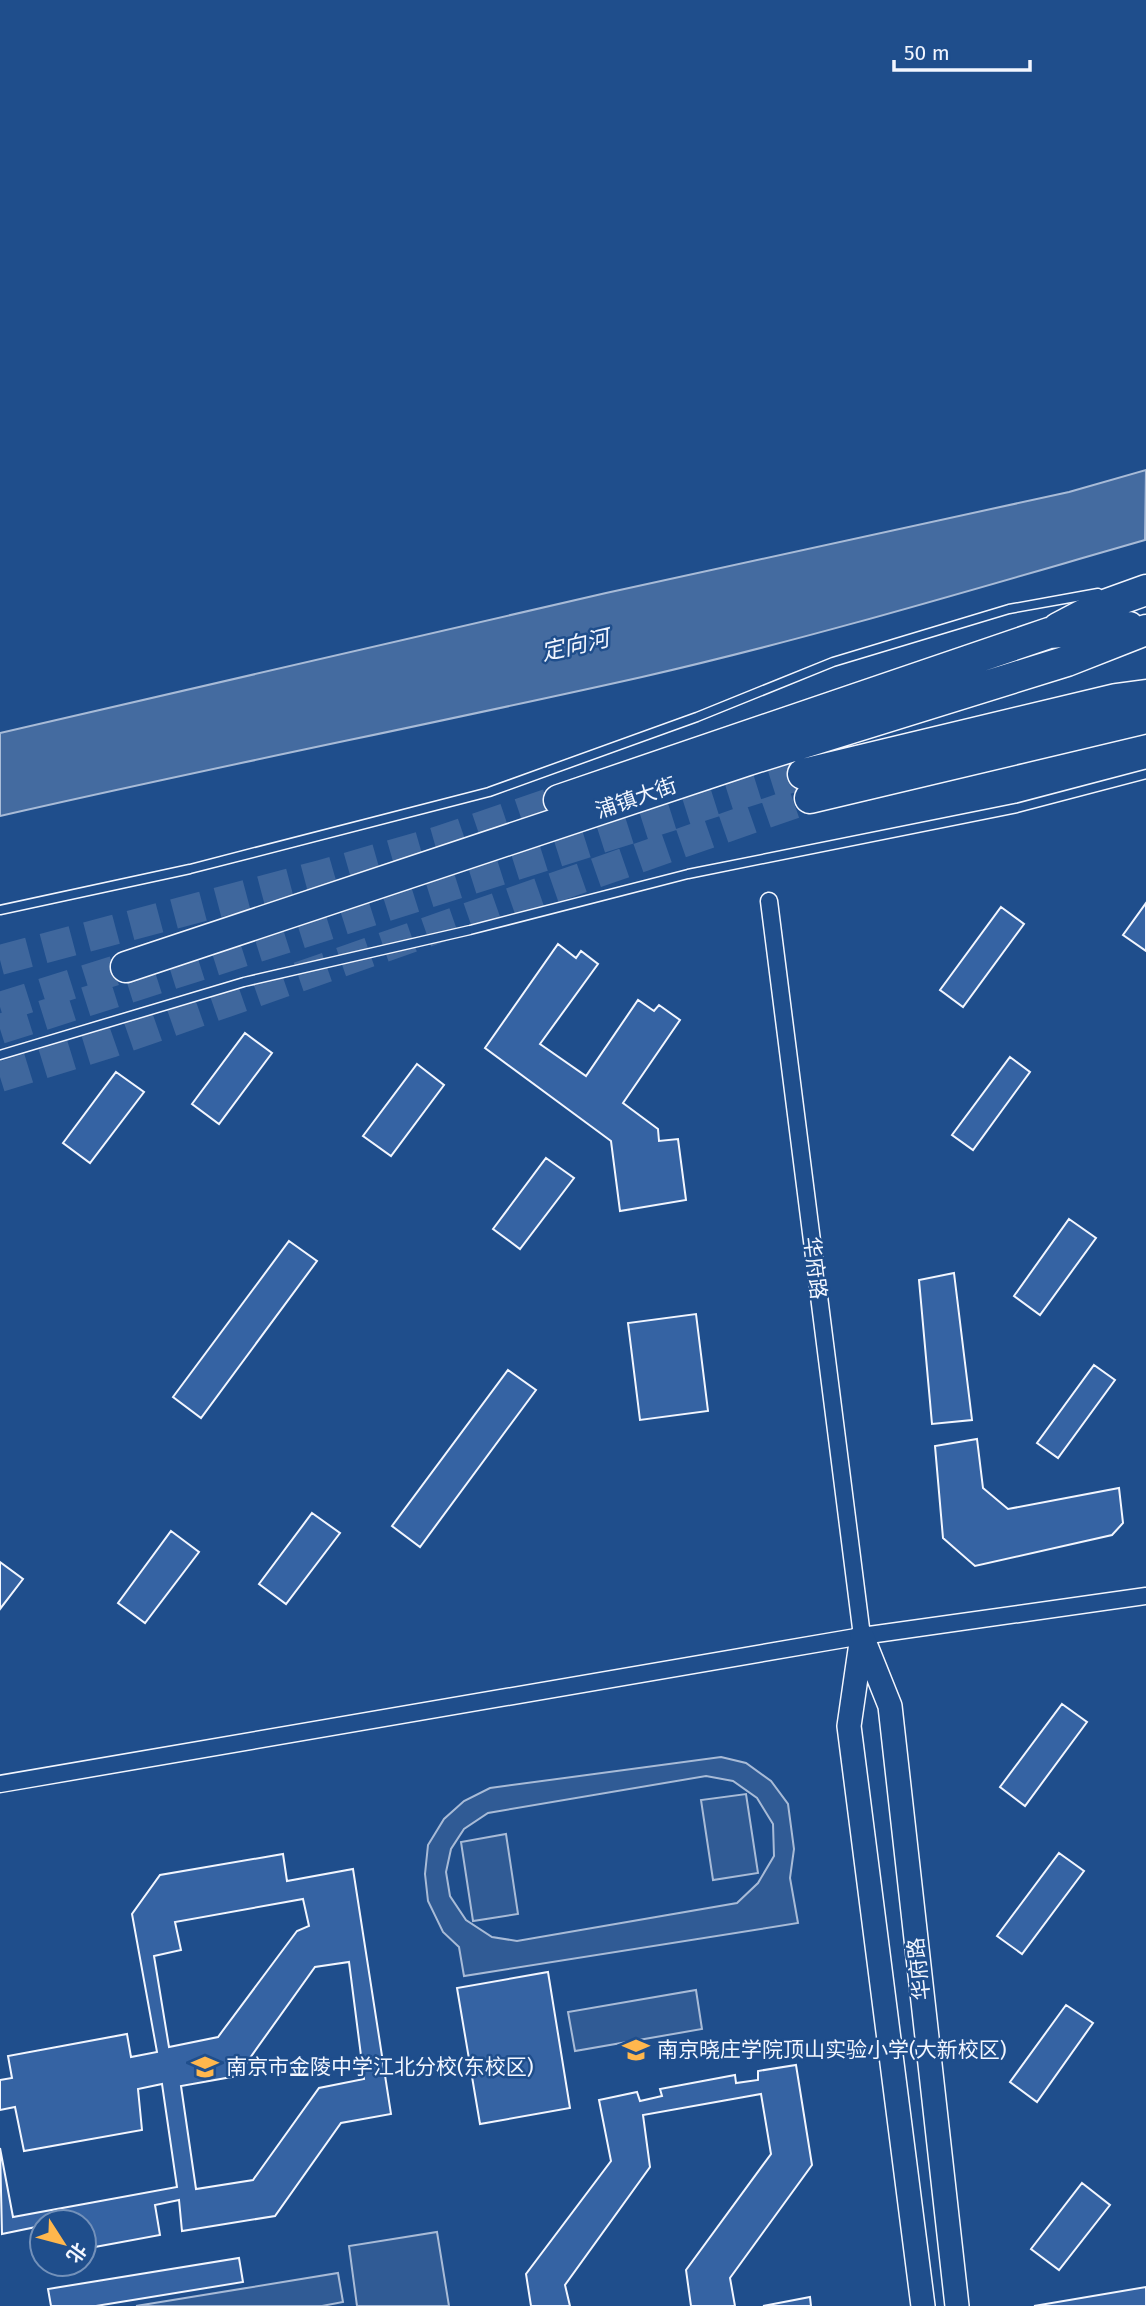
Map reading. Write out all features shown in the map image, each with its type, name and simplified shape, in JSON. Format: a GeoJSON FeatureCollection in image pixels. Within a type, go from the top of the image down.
{"type":"FeatureCollection","features":[{"type":"Feature","properties":{"kind":"highway"},"geometry":{"type":"LineString","coordinates":[[1049,633],[1137,588]]}},
{"type":"Feature","properties":{"kind":"highway","name":"浦镇大街"},"geometry":{"type":"LineString","coordinates":[[559,800],[1049,633],[1146,627]]}},
{"type":"Feature","properties":{"kind":"highway","name":"浦镇大街"},"geometry":{"type":"LineString","coordinates":[[126,967],[746,761],[1067,662],[1146,627]]}},
{"type":"Feature","properties":{"kind":"highway"},"geometry":{"type":"LineString","coordinates":[[1146,695],[1116,699],[806,786],[1146,718]]}},
{"type":"Feature","properties":{"kind":"street","name":"华府路"},"geometry":{"type":"LineString","coordinates":[[769,901],[862,1636],[890,1706],[957,2306]]}},
{"type":"Feature","properties":{"kind":"street"},"geometry":{"type":"LineString","coordinates":[[0,1784],[862,1636],[1146,1596]]}},
{"type":"Feature","properties":{"kind":"street","name":"华府路"},"geometry":{"type":"LineString","coordinates":[[862,1636],[849,1726],[923,2306]]}},
{"type":"Feature","properties":{"kind":"lane"},"geometry":{"type":"LineString","coordinates":[[0,910],[190,869],[489,792],[684,722],[833,662],[1009,609],[1105,592]]}},
{"type":"Feature","properties":{"kind":"lane"},"geometry":{"type":"LineString","coordinates":[[0,1055],[244,982],[470,930],[688,874],[1017,808],[1146,774]]}},
{"type":"Feature","properties":{"kind":"shaded area"},"geometry":{"type":"Polygon","coordinates":[[[721,1757],[746,1763],[771,1781],[788,1804],[794,1849],[790,1878],[798,1923],[464,1976],[459,1947],[443,1932],[428,1901],[425,1874],[428,1845],[444,1819],[464,1801],[490,1788],[721,1757]],[[706,1776],[488,1813],[464,1829],[451,1849],[446,1872],[450,1896],[466,1920],[492,1937],[517,1941],[737,1903],[758,1883],[774,1856],[773,1824],[757,1798],[733,1781],[706,1776]]]}},
{"type":"Feature","properties":{"kind":"shaded area"},"geometry":{"type":"Polygon","coordinates":[[[746,1794],[758,1873],[713,1880],[701,1800],[746,1794]]]}},
{"type":"Feature","properties":{"kind":"shaded area"},"geometry":{"type":"Polygon","coordinates":[[[506,1834],[518,1914],[473,1921],[461,1842],[506,1834]]]}},
{"type":"Feature","properties":{"kind":"shaded area"},"geometry":{"type":"Polygon","coordinates":[[[696,1990],[702,2029],[575,2051],[568,2012],[696,1990]]]}},
{"type":"Feature","properties":{"kind":"shaded area"},"geometry":{"type":"Polygon","coordinates":[[[437,2232],[449,2306],[357,2306],[349,2246],[437,2232]]]}},
{"type":"Feature","properties":{"kind":"shaded area"},"geometry":{"type":"Polygon","coordinates":[[[338,2273],[343,2302],[322,2306],[136,2306],[338,2273]]]}},
{"type":"Feature","properties":{"kind":"water","name":"定向河"},"geometry":{"type":"Polygon","coordinates":[[[1146,470],[1145,540],[895,612],[706,662],[0,816],[0,733],[606,593],[1069,492],[1146,470]]]}},
{"type":"Feature","properties":{"kind":"building"},"geometry":{"type":"Polygon","coordinates":[[[1146,903],[1146,951],[1123,935],[1146,903]]]}},
{"type":"Feature","properties":{"kind":"building"},"geometry":{"type":"Polygon","coordinates":[[[1001,907],[1024,924],[963,1007],[940,990],[1001,907]]]}},
{"type":"Feature","properties":{"kind":"building"},"geometry":{"type":"Polygon","coordinates":[[[558,944],[576,958],[581,951],[598,964],[540,1044],[586,1076],[638,1000],[654,1011],[659,1005],[680,1020],[623,1103],[658,1129],[659,1141],[678,1139],[686,1200],[620,1211],[611,1141],[485,1048],[558,944]]]}},
{"type":"Feature","properties":{"kind":"building"},"geometry":{"type":"Polygon","coordinates":[[[245,1033],[272,1053],[219,1124],[192,1104],[245,1033]]]}},
{"type":"Feature","properties":{"kind":"building"},"geometry":{"type":"Polygon","coordinates":[[[1010,1057],[1030,1072],[973,1150],[952,1135],[1010,1057]]]}},
{"type":"Feature","properties":{"kind":"building"},"geometry":{"type":"Polygon","coordinates":[[[417,1064],[444,1085],[391,1156],[363,1136],[417,1064]]]}},
{"type":"Feature","properties":{"kind":"building"},"geometry":{"type":"Polygon","coordinates":[[[116,1072],[144,1092],[90,1163],[63,1143],[116,1072]]]}},
{"type":"Feature","properties":{"kind":"building"},"geometry":{"type":"Polygon","coordinates":[[[546,1158],[574,1178],[520,1249],[493,1229],[546,1158]]]}},
{"type":"Feature","properties":{"kind":"building"},"geometry":{"type":"Polygon","coordinates":[[[1069,1219],[1096,1238],[1040,1315],[1014,1296],[1069,1219]]]}},
{"type":"Feature","properties":{"kind":"building"},"geometry":{"type":"Polygon","coordinates":[[[289,1241],[317,1261],[201,1418],[173,1397],[289,1241]]]}},
{"type":"Feature","properties":{"kind":"building"},"geometry":{"type":"Polygon","coordinates":[[[954,1273],[972,1420],[932,1424],[919,1280],[954,1273]]]}},
{"type":"Feature","properties":{"kind":"building"},"geometry":{"type":"Polygon","coordinates":[[[696,1314],[708,1411],[640,1420],[628,1323],[696,1314]]]}},
{"type":"Feature","properties":{"kind":"building"},"geometry":{"type":"Polygon","coordinates":[[[1094,1365],[1115,1380],[1058,1458],[1037,1443],[1094,1365]]]}},
{"type":"Feature","properties":{"kind":"building"},"geometry":{"type":"Polygon","coordinates":[[[508,1370],[536,1390],[420,1547],[392,1526],[508,1370]]]}},
{"type":"Feature","properties":{"kind":"building"},"geometry":{"type":"Polygon","coordinates":[[[977,1439],[983,1488],[1008,1509],[1119,1488],[1123,1523],[1112,1535],[975,1566],[943,1538],[935,1446],[977,1439]]]}},
{"type":"Feature","properties":{"kind":"building"},"geometry":{"type":"Polygon","coordinates":[[[312,1513],[340,1533],[286,1604],[259,1584],[312,1513]]]}},
{"type":"Feature","properties":{"kind":"building"},"geometry":{"type":"Polygon","coordinates":[[[171,1531],[199,1552],[145,1623],[118,1603],[171,1531]]]}},
{"type":"Feature","properties":{"kind":"building"},"geometry":{"type":"Polygon","coordinates":[[[0,1562],[23,1579],[0,1609],[0,1562]]]}},
{"type":"Feature","properties":{"kind":"building"},"geometry":{"type":"Polygon","coordinates":[[[1062,1704],[1087,1722],[1025,1806],[1000,1787],[1062,1704]]]}},
{"type":"Feature","properties":{"kind":"building"},"geometry":{"type":"Polygon","coordinates":[[[1059,1853],[1084,1871],[1022,1954],[997,1936],[1059,1853]]]}},
{"type":"Feature","properties":{"kind":"building"},"geometry":{"type":"Polygon","coordinates":[[[283,1854],[287,1881],[353,1869],[391,2114],[341,2123],[275,2216],[182,2231],[179,2200],[155,2205],[160,2235],[98,2246],[98,2208],[62,2208],[177,2187],[162,2084],[138,2089],[142,2130],[24,2151],[15,2107],[0,2110],[0,2080],[12,2078],[8,2056],[127,2034],[131,2057],[157,2052],[132,1914],[160,1875],[283,1854]],[[303,1899],[175,1922],[181,1950],[154,1956],[169,2047],[218,2037],[297,1931],[309,1926],[303,1899]],[[349,1962],[315,1967],[237,2076],[181,2086],[196,2189],[253,2180],[319,2088],[364,2079],[349,1962]]]}},
{"type":"Feature","properties":{"kind":"building"},"geometry":{"type":"Polygon","coordinates":[[[548,1972],[570,2108],[480,2124],[457,1988],[548,1972]]]}},
{"type":"Feature","properties":{"kind":"building"},"geometry":{"type":"Polygon","coordinates":[[[1066,2005],[1093,2023],[1037,2102],[1010,2082],[1066,2005]]]}},
{"type":"Feature","properties":{"kind":"building"},"geometry":{"type":"Polygon","coordinates":[[[796,2065],[812,2165],[730,2278],[735,2306],[691,2306],[686,2270],[771,2154],[761,2094],[643,2115],[650,2167],[565,2285],[570,2306],[531,2306],[526,2274],[611,2161],[599,2100],[637,2092],[640,2101],[662,2096],[660,2089],[735,2075],[736,2083],[758,2080],[758,2071],[796,2065]]]}},
{"type":"Feature","properties":{"kind":"building"},"geometry":{"type":"Polygon","coordinates":[[[0,2148],[13,2217],[28,2214],[28,2229],[2,2234],[0,2148]]]}},
{"type":"Feature","properties":{"kind":"building"},"geometry":{"type":"Polygon","coordinates":[[[1082,2183],[1110,2205],[1059,2270],[1031,2249],[1082,2183]]]}},
{"type":"Feature","properties":{"kind":"building"},"geometry":{"type":"Polygon","coordinates":[[[239,2258],[243,2282],[96,2306],[51,2306],[48,2289],[239,2258]]]}},
{"type":"Feature","properties":{"kind":"building"},"geometry":{"type":"Polygon","coordinates":[[[1146,2287],[1146,2306],[1034,2306],[1146,2287]]]}},
{"type":"Feature","properties":{"kind":"building"},"geometry":{"type":"Polygon","coordinates":[[[810,2297],[811,2306],[763,2306],[810,2297]]]}},
{"type":"Feature","properties":{"kind":"tunnel"},"geometry":{"type":"LineString","coordinates":[[0,1029],[803,774]]}},
{"type":"Feature","properties":{"kind":"tunnel"},"geometry":{"type":"LineString","coordinates":[[0,1077],[110,1043],[810,798]]}},
{"type":"Feature","properties":{"kind":"tunnel"},"geometry":{"type":"LineString","coordinates":[[0,960],[321,875],[436,842],[559,800]]}},
{"type":"Feature","properties":{"kind":"tunnel"},"geometry":{"type":"LineString","coordinates":[[0,1007],[126,967]]}},
{"type":"Feature","properties":{"kind":"place","name":"南京晓庄学院顶山实验小学(大新校区)"},"geometry":{"type":"Point","coordinates":[636,2050]}},
{"type":"Feature","properties":{"kind":"place","name":"南京市金陵中学江北分校(东校区)"},"geometry":{"type":"Point","coordinates":[205,2067]}}]}
